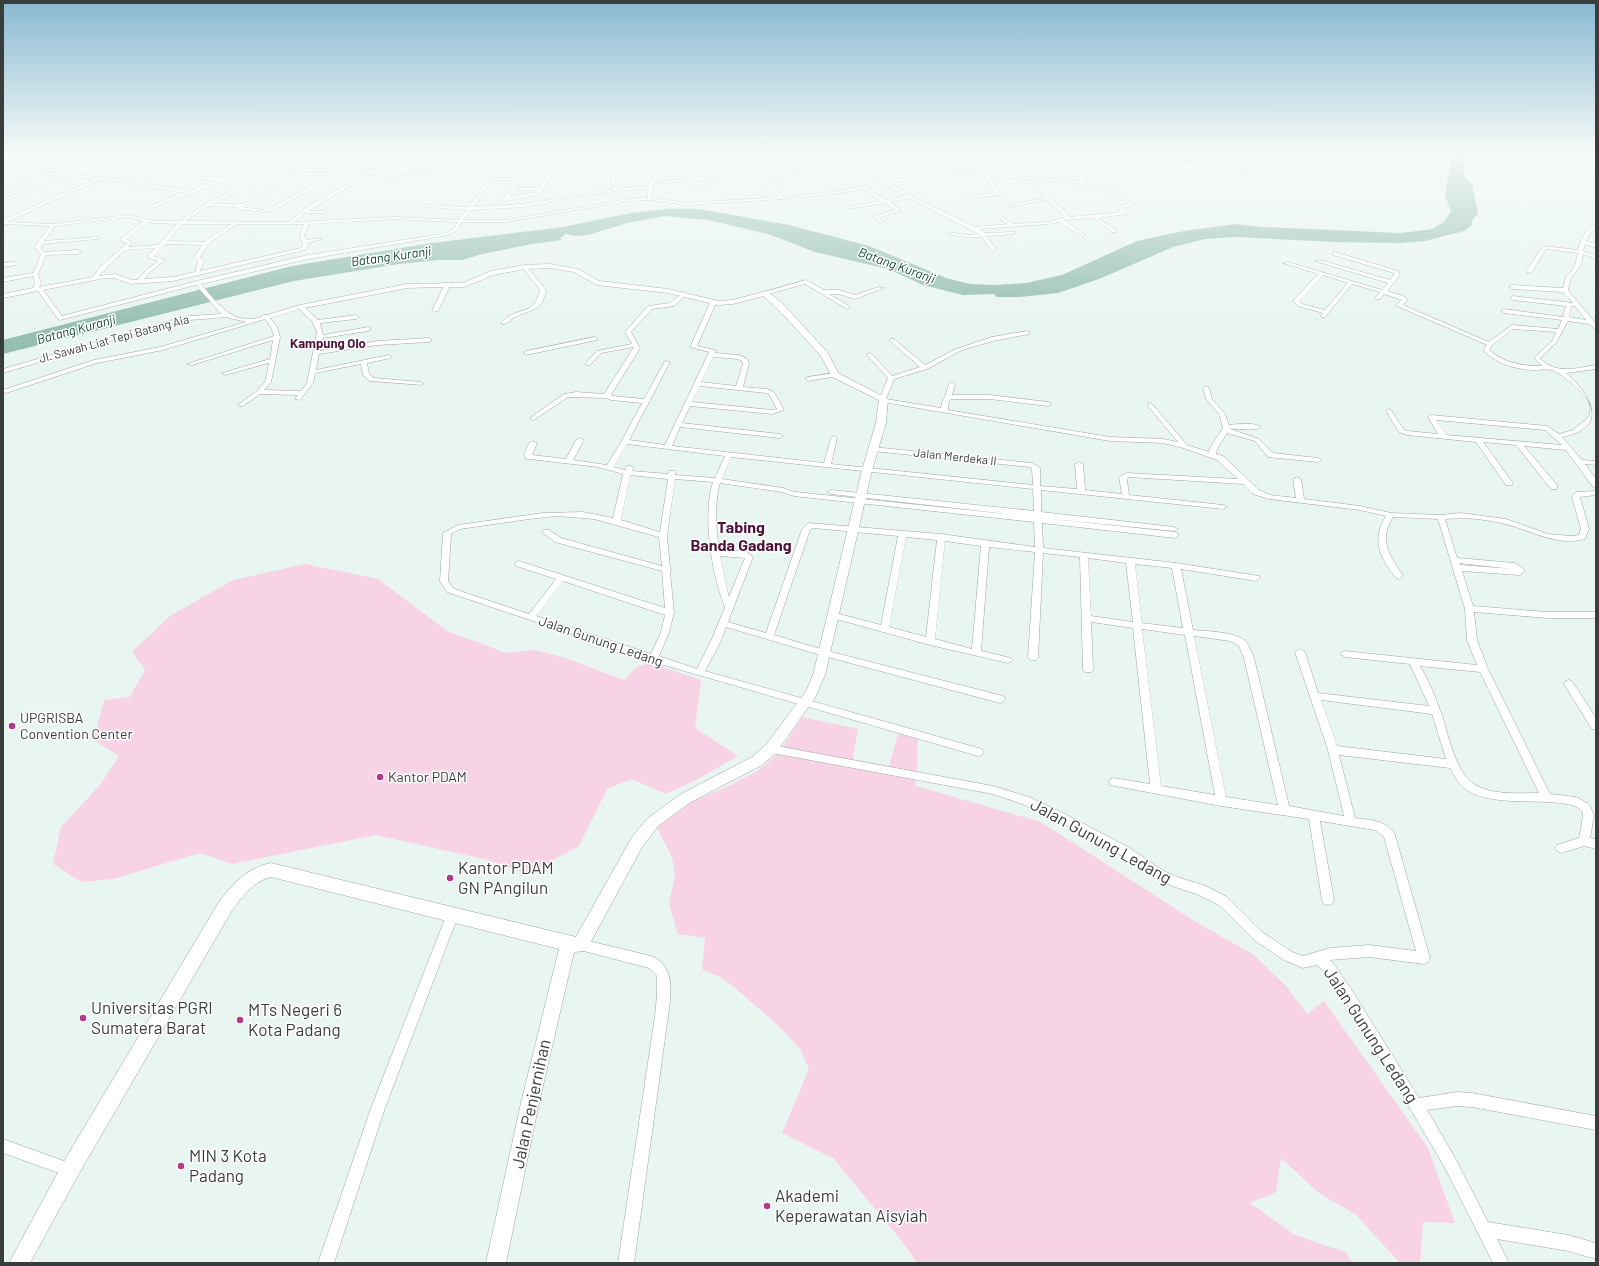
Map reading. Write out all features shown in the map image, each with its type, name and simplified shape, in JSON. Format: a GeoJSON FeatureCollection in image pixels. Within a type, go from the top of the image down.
{"type":"FeatureCollection","features":[{"type":"Feature","properties":{"kind":"street"},"geometry":{"type":"LineString","coordinates":[[3,223],[29,211]]}},
{"type":"Feature","properties":{"kind":"street"},"geometry":{"type":"LineString","coordinates":[[139,282],[147,272],[162,260],[150,257],[180,223],[196,211]]}},
{"type":"Feature","properties":{"kind":"street"},"geometry":{"type":"LineString","coordinates":[[452,221],[461,211]]}},
{"type":"Feature","properties":{"kind":"street"},"geometry":{"type":"LineString","coordinates":[[44,254],[36,274],[38,290],[51,303],[60,318],[328,254],[443,235],[454,231],[459,225],[459,221],[468,211]]}},
{"type":"Feature","properties":{"kind":"street"},"geometry":{"type":"LineString","coordinates":[[3,223],[53,225],[93,220],[109,220],[128,216],[146,221],[236,224],[316,223],[400,218],[452,221],[517,220],[566,211]]}},
{"type":"Feature","properties":{"kind":"street"},"geometry":{"type":"LineString","coordinates":[[883,224],[876,217],[895,211]]}},
{"type":"Feature","properties":{"kind":"street"},"geometry":{"type":"LineString","coordinates":[[939,211],[983,234],[993,249]]}},
{"type":"Feature","properties":{"kind":"street"},"geometry":{"type":"LineString","coordinates":[[1062,211],[1067,216],[1063,219]]}},
{"type":"Feature","properties":{"kind":"street"},"geometry":{"type":"LineString","coordinates":[[290,223],[303,212],[325,212],[316,223]]}},
{"type":"Feature","properties":{"kind":"street"},"geometry":{"type":"LineString","coordinates":[[368,220],[369,213]]}},
{"type":"Feature","properties":{"kind":"street"},"geometry":{"type":"LineString","coordinates":[[974,228],[1013,226],[1125,213],[1129,217]]}},
{"type":"Feature","properties":{"kind":"street"},"geometry":{"type":"LineString","coordinates":[[246,223],[262,214]]}},
{"type":"Feature","properties":{"kind":"street"},"geometry":{"type":"LineString","coordinates":[[998,215],[1013,226]]}},
{"type":"Feature","properties":{"kind":"street"},"geometry":{"type":"LineString","coordinates":[[1094,217],[1114,231]]}},
{"type":"Feature","properties":{"kind":"street"},"geometry":{"type":"LineString","coordinates":[[1063,219],[1082,235]]}},
{"type":"Feature","properties":{"kind":"street"},"geometry":{"type":"LineString","coordinates":[[90,228],[93,220]]}},
{"type":"Feature","properties":{"kind":"street"},"geometry":{"type":"LineString","coordinates":[[95,278],[102,266],[124,249],[130,242],[123,240],[146,221]]}},
{"type":"Feature","properties":{"kind":"street"},"geometry":{"type":"LineString","coordinates":[[3,296],[95,278],[115,276],[129,282],[173,279],[234,265],[303,248],[306,246],[302,235],[307,223]]}},
{"type":"Feature","properties":{"kind":"street"},"geometry":{"type":"LineString","coordinates":[[197,273],[202,261],[197,257],[198,254],[207,244],[236,224]]}},
{"type":"Feature","properties":{"kind":"street"},"geometry":{"type":"LineString","coordinates":[[53,225],[40,243],[38,249],[44,254],[78,252]]}},
{"type":"Feature","properties":{"kind":"street"},"geometry":{"type":"LineString","coordinates":[[1596,226],[1590,229],[1580,252],[1578,265],[1566,280],[1565,290],[1572,304],[1596,328]]}},
{"type":"Feature","properties":{"kind":"street"},"geometry":{"type":"LineString","coordinates":[[952,234],[968,236],[1014,233]]}},
{"type":"Feature","properties":{"kind":"street"},"geometry":{"type":"LineString","coordinates":[[40,243],[98,238]]}},
{"type":"Feature","properties":{"kind":"street"},"geometry":{"type":"LineString","coordinates":[[304,242],[320,239]]}},
{"type":"Feature","properties":{"kind":"street"},"geometry":{"type":"LineString","coordinates":[[163,242],[207,244]]}},
{"type":"Feature","properties":{"kind":"street"},"geometry":{"type":"LineString","coordinates":[[1584,242],[1596,246]]}},
{"type":"Feature","properties":{"kind":"street"},"geometry":{"type":"LineString","coordinates":[[124,249],[159,246]]}},
{"type":"Feature","properties":{"kind":"street"},"geometry":{"type":"LineString","coordinates":[[1530,272],[1545,247],[1580,252],[1596,257]]}},
{"type":"Feature","properties":{"kind":"street"},"geometry":{"type":"LineString","coordinates":[[1335,254],[1396,272],[1397,275],[1378,298]]}},
{"type":"Feature","properties":{"kind":"street"},"geometry":{"type":"LineString","coordinates":[[1318,261],[1390,282]]}},
{"type":"Feature","properties":{"kind":"street"},"geometry":{"type":"LineString","coordinates":[[1286,263],[1350,284],[1404,299],[1399,305],[1402,308],[1490,344]]}},
{"type":"Feature","properties":{"kind":"street"},"geometry":{"type":"LineString","coordinates":[[3,265],[14,264]]}},
{"type":"Feature","properties":{"kind":"street"},"geometry":{"type":"LineString","coordinates":[[3,392],[96,361],[161,349],[265,316],[300,307],[407,286],[467,285],[487,274],[525,267],[550,266],[572,268],[597,283],[684,294],[713,303],[733,302],[804,282],[824,292],[846,307]]}},
{"type":"Feature","properties":{"kind":"street"},"geometry":{"type":"LineString","coordinates":[[504,323],[508,318],[534,309],[540,303],[543,290],[540,284],[525,267]]}},
{"type":"Feature","properties":{"kind":"street"},"geometry":{"type":"LineString","coordinates":[[3,280],[36,274]]}},
{"type":"Feature","properties":{"kind":"street"},"geometry":{"type":"LineString","coordinates":[[1321,274],[1296,301],[1300,305],[1326,312]]}},
{"type":"Feature","properties":{"kind":"street"},"geometry":{"type":"LineString","coordinates":[[198,284],[226,315],[250,321]]}},
{"type":"Feature","properties":{"kind":"street"},"geometry":{"type":"LineString","coordinates":[[1322,317],[1350,284]]}},
{"type":"Feature","properties":{"kind":"street"},"geometry":{"type":"LineString","coordinates":[[435,311],[443,286]]}},
{"type":"Feature","properties":{"kind":"street"},"geometry":{"type":"LineString","coordinates":[[1512,287],[1565,290]]}},
{"type":"Feature","properties":{"kind":"street"},"geometry":{"type":"LineString","coordinates":[[824,292],[839,292],[854,297],[881,288]]}},
{"type":"Feature","properties":{"kind":"street"},"geometry":{"type":"LineString","coordinates":[[608,396],[634,354],[636,345],[628,332],[630,328],[642,318],[650,307],[672,305],[684,294]]}},
{"type":"Feature","properties":{"kind":"street"},"geometry":{"type":"LineString","coordinates":[[763,294],[780,306],[825,355],[835,375],[884,400],[1103,438],[1163,441],[1185,446],[1212,454],[1228,464],[1245,482],[1263,496],[1360,508],[1391,515],[1441,517],[1460,515],[1476,517],[1503,521],[1547,536],[1577,539],[1582,537],[1585,529],[1576,495],[1596,493]]}},
{"type":"Feature","properties":{"kind":"street"},"geometry":{"type":"LineString","coordinates":[[1514,298],[1572,304]]}},
{"type":"Feature","properties":{"kind":"street"},"geometry":{"type":"LineString","coordinates":[[667,448],[712,355],[712,350],[693,347],[713,303]]}},
{"type":"Feature","properties":{"kind":"street"},"geometry":{"type":"LineString","coordinates":[[1548,368],[1539,362],[1537,358],[1554,342],[1572,304]]}},
{"type":"Feature","properties":{"kind":"street"},"geometry":{"type":"LineString","coordinates":[[298,399],[310,383],[320,337],[320,329],[317,322],[300,307]]}},
{"type":"Feature","properties":{"kind":"street"},"geometry":{"type":"LineString","coordinates":[[1504,311],[1591,322]]}},
{"type":"Feature","properties":{"kind":"street","name":"Jl. Sawah Liat Tepi Batang Aia"},"geometry":{"type":"LineString","coordinates":[[3,371],[174,321],[226,315]]}},
{"type":"Feature","properties":{"kind":"street"},"geometry":{"type":"LineString","coordinates":[[241,406],[259,392],[268,382],[277,337],[274,327],[265,316]]}},
{"type":"Feature","properties":{"kind":"street"},"geometry":{"type":"LineString","coordinates":[[317,322],[356,317]]}},
{"type":"Feature","properties":{"kind":"street"},"geometry":{"type":"LineString","coordinates":[[1560,331],[1512,327],[1490,344],[1486,350],[1506,363],[1522,366],[1548,368],[1561,372],[1596,367]]}},
{"type":"Feature","properties":{"kind":"street"},"geometry":{"type":"LineString","coordinates":[[320,337],[368,329]]}},
{"type":"Feature","properties":{"kind":"street"},"geometry":{"type":"LineString","coordinates":[[590,332],[603,350]]}},
{"type":"Feature","properties":{"kind":"street"},"geometry":{"type":"LineString","coordinates":[[891,378],[925,368],[958,350],[970,346],[992,339],[1027,333]]}},
{"type":"Feature","properties":{"kind":"street"},"geometry":{"type":"LineString","coordinates":[[190,364],[277,337]]}},
{"type":"Feature","properties":{"kind":"street"},"geometry":{"type":"LineString","coordinates":[[526,353],[595,339]]}},
{"type":"Feature","properties":{"kind":"street"},"geometry":{"type":"LineString","coordinates":[[317,353],[378,343],[429,340]]}},
{"type":"Feature","properties":{"kind":"street"},"geometry":{"type":"LineString","coordinates":[[892,340],[925,368]]}},
{"type":"Feature","properties":{"kind":"street"},"geometry":{"type":"LineString","coordinates":[[588,364],[596,354],[603,350],[636,345]]}},
{"type":"Feature","properties":{"kind":"street"},"geometry":{"type":"LineString","coordinates":[[869,354],[891,378]]}},
{"type":"Feature","properties":{"kind":"street"},"geometry":{"type":"LineString","coordinates":[[712,355],[739,357],[745,360],[746,364],[739,388]]}},
{"type":"Feature","properties":{"kind":"street"},"geometry":{"type":"LineString","coordinates":[[313,372],[363,361],[390,357]]}},
{"type":"Feature","properties":{"kind":"street"},"geometry":{"type":"LineString","coordinates":[[225,373],[273,360]]}},
{"type":"Feature","properties":{"kind":"street"},"geometry":{"type":"LineString","coordinates":[[363,361],[366,375],[372,380],[421,384]]}},
{"type":"Feature","properties":{"kind":"street"},"geometry":{"type":"LineString","coordinates":[[609,467],[625,442],[667,362]]}},
{"type":"Feature","properties":{"kind":"street"},"geometry":{"type":"LineString","coordinates":[[1558,436],[1575,432],[1594,420],[1593,403],[1561,372]]}},
{"type":"Feature","properties":{"kind":"street"},"geometry":{"type":"LineString","coordinates":[[808,379],[835,375]]}},
{"type":"Feature","properties":{"kind":"street"},"geometry":{"type":"LineString","coordinates":[[884,400],[891,378]]}},
{"type":"Feature","properties":{"kind":"street"},"geometry":{"type":"LineString","coordinates":[[689,404],[772,412],[781,410],[770,392],[698,384]]}},
{"type":"Feature","properties":{"kind":"street"},"geometry":{"type":"LineString","coordinates":[[944,411],[952,384]]}},
{"type":"Feature","properties":{"kind":"street"},"geometry":{"type":"LineString","coordinates":[[1206,388],[1208,397],[1222,414],[1226,429],[1220,440],[1212,447],[1212,454]]}},
{"type":"Feature","properties":{"kind":"street"},"geometry":{"type":"LineString","coordinates":[[259,392],[303,392]]}},
{"type":"Feature","properties":{"kind":"street"},"geometry":{"type":"LineString","coordinates":[[533,418],[566,395],[576,394],[608,396],[647,401]]}},
{"type":"Feature","properties":{"kind":"street"},"geometry":{"type":"LineString","coordinates":[[948,398],[971,396],[1048,404]]}},
{"type":"Feature","properties":{"kind":"street","name":"Jalan Penjernihan"},"geometry":{"type":"LineString","coordinates":[[496,1263],[530,1103],[574,944],[584,940],[637,842],[653,822],[686,798],[757,761],[771,749],[805,704],[819,675],[832,615],[862,499],[867,470],[884,400]]}},
{"type":"Feature","properties":{"kind":"street"},"geometry":{"type":"LineString","coordinates":[[1150,405],[1185,446]]}},
{"type":"Feature","properties":{"kind":"street"},"geometry":{"type":"LineString","coordinates":[[1389,411],[1403,432],[1479,441],[1567,448]]}},
{"type":"Feature","properties":{"kind":"street"},"geometry":{"type":"LineString","coordinates":[[1444,437],[1431,417],[1538,426],[1550,429],[1558,436],[1580,462],[1596,485]]}},
{"type":"Feature","properties":{"kind":"street"},"geometry":{"type":"LineString","coordinates":[[678,424],[780,436]]}},
{"type":"Feature","properties":{"kind":"street"},"geometry":{"type":"LineString","coordinates":[[1226,429],[1238,426],[1258,427]]}},
{"type":"Feature","properties":{"kind":"street"},"geometry":{"type":"LineString","coordinates":[[1226,429],[1257,440],[1271,455],[1318,460]]}},
{"type":"Feature","properties":{"kind":"street"},"geometry":{"type":"LineString","coordinates":[[827,466],[834,438]]}},
{"type":"Feature","properties":{"kind":"street"},"geometry":{"type":"LineString","coordinates":[[568,462],[580,440]]}},
{"type":"Feature","properties":{"kind":"street"},"geometry":{"type":"LineString","coordinates":[[1479,441],[1509,483]]}},
{"type":"Feature","properties":{"kind":"street"},"geometry":{"type":"LineString","coordinates":[[625,442],[827,466],[1223,507]]}},
{"type":"Feature","properties":{"kind":"street"},"geometry":{"type":"LineString","coordinates":[[533,443],[528,454],[529,457],[609,467],[617,470],[715,480],[783,490],[794,494],[820,494],[1175,532]]}},
{"type":"Feature","properties":{"kind":"street"},"geometry":{"type":"LineString","coordinates":[[1519,444],[1554,487]]}},
{"type":"Feature","properties":{"kind":"street","name":"Jalan Merdeka II"},"geometry":{"type":"LineString","coordinates":[[872,449],[938,454],[1032,465],[1036,468],[1037,487]]}},
{"type":"Feature","properties":{"kind":"street"},"geometry":{"type":"LineString","coordinates":[[729,607],[721,588],[712,519],[715,480],[730,454]]}},
{"type":"Feature","properties":{"kind":"street"},"geometry":{"type":"LineString","coordinates":[[1580,462],[1596,463]]}},
{"type":"Feature","properties":{"kind":"street"},"geometry":{"type":"LineString","coordinates":[[1079,464],[1082,492]]}},
{"type":"Feature","properties":{"kind":"street"},"geometry":{"type":"LineString","coordinates":[[629,471],[616,523],[663,536]]}},
{"type":"Feature","properties":{"kind":"street"},"geometry":{"type":"LineString","coordinates":[[653,659],[665,632],[670,612],[668,570],[663,536],[671,475]]}},
{"type":"Feature","properties":{"kind":"street"},"geometry":{"type":"LineString","coordinates":[[1126,497],[1123,477],[1126,475],[1245,482]]}},
{"type":"Feature","properties":{"kind":"street"},"geometry":{"type":"LineString","coordinates":[[1297,479],[1300,501]]}},
{"type":"Feature","properties":{"kind":"street"},"geometry":{"type":"LineString","coordinates":[[1033,658],[1038,550],[1037,487]]}},
{"type":"Feature","properties":{"kind":"street","name":"Jalan Gunung Ledang"},"geometry":{"type":"LineString","coordinates":[[616,523],[578,514],[542,515],[458,527],[447,532],[444,580],[450,590],[653,659],[805,704],[978,752]]}},
{"type":"Feature","properties":{"kind":"street"},"geometry":{"type":"LineString","coordinates":[[1391,515],[1382,529],[1382,546],[1391,566],[1398,576]]}},
{"type":"Feature","properties":{"kind":"street"},"geometry":{"type":"LineString","coordinates":[[1441,517],[1469,609],[1472,640],[1483,669],[1547,798]]}},
{"type":"Feature","properties":{"kind":"street"},"geometry":{"type":"LineString","coordinates":[[769,637],[807,527],[811,525],[854,531],[941,537],[985,544],[1130,560],[1256,578]]}},
{"type":"Feature","properties":{"kind":"street"},"geometry":{"type":"LineString","coordinates":[[546,532],[558,540],[668,570]]}},
{"type":"Feature","properties":{"kind":"street"},"geometry":{"type":"LineString","coordinates":[[884,630],[902,534]]}},
{"type":"Feature","properties":{"kind":"street"},"geometry":{"type":"LineString","coordinates":[[930,642],[941,537]]}},
{"type":"Feature","properties":{"kind":"street"},"geometry":{"type":"LineString","coordinates":[[976,653],[985,544]]}},
{"type":"Feature","properties":{"kind":"street"},"geometry":{"type":"LineString","coordinates":[[699,673],[716,641],[749,557],[745,554],[716,553]]}},
{"type":"Feature","properties":{"kind":"street"},"geometry":{"type":"LineString","coordinates":[[1084,555],[1088,619],[1088,670]]}},
{"type":"Feature","properties":{"kind":"street"},"geometry":{"type":"LineString","coordinates":[[1130,560],[1136,626],[1156,789]]}},
{"type":"Feature","properties":{"kind":"street"},"geometry":{"type":"LineString","coordinates":[[519,564],[670,612]]}},
{"type":"Feature","properties":{"kind":"street"},"geometry":{"type":"LineString","coordinates":[[1455,564],[1515,566],[1521,570],[1519,572],[1455,564]]}},
{"type":"Feature","properties":{"kind":"street"},"geometry":{"type":"LineString","coordinates":[[1176,566],[1221,801]]}},
{"type":"Feature","properties":{"kind":"street"},"geometry":{"type":"LineString","coordinates":[[531,617],[560,578]]}},
{"type":"Feature","properties":{"kind":"street"},"geometry":{"type":"LineString","coordinates":[[1469,609],[1547,615],[1596,615]]}},
{"type":"Feature","properties":{"kind":"street"},"geometry":{"type":"LineString","coordinates":[[832,615],[930,642],[1008,660]]}},
{"type":"Feature","properties":{"kind":"street"},"geometry":{"type":"LineString","coordinates":[[1088,619],[1232,638],[1243,644],[1246,648],[1285,810]]}},
{"type":"Feature","properties":{"kind":"street"},"geometry":{"type":"LineString","coordinates":[[722,623],[824,653],[1000,700]]}},
{"type":"Feature","properties":{"kind":"street"},"geometry":{"type":"LineString","coordinates":[[1300,652],[1333,750],[1351,822]]}},
{"type":"Feature","properties":{"kind":"street"},"geometry":{"type":"LineString","coordinates":[[1345,654],[1483,669]]}},
{"type":"Feature","properties":{"kind":"street"},"geometry":{"type":"LineString","coordinates":[[1413,661],[1436,711],[1454,764],[1464,781],[1476,791],[1494,795],[1547,798],[1578,803],[1585,807],[1588,813],[1584,841]]}},
{"type":"Feature","properties":{"kind":"street"},"geometry":{"type":"LineString","coordinates":[[1569,684],[1596,726]]}},
{"type":"Feature","properties":{"kind":"street"},"geometry":{"type":"LineString","coordinates":[[1316,696],[1436,711]]}},
{"type":"Feature","properties":{"kind":"street","name":"Jalan Gunung Ledang"},"geometry":{"type":"LineString","coordinates":[[771,749],[993,790],[1025,800],[1059,816],[1124,851],[1158,874],[1175,882],[1202,890],[1223,901],[1258,936],[1288,956],[1303,962],[1319,958],[1332,971],[1348,993],[1416,1105],[1449,1161],[1501,1263]]}},
{"type":"Feature","properties":{"kind":"street"},"geometry":{"type":"LineString","coordinates":[[1333,750],[1454,764]]}},
{"type":"Feature","properties":{"kind":"street"},"geometry":{"type":"LineString","coordinates":[[1114,782],[1381,827],[1389,835],[1424,958],[1369,950],[1330,954],[1319,958]]}},
{"type":"Feature","properties":{"kind":"street"},"geometry":{"type":"LineString","coordinates":[[1314,815],[1328,900]]}},
{"type":"Feature","properties":{"kind":"street"},"geometry":{"type":"LineString","coordinates":[[1561,848],[1584,841],[1596,844]]}},
{"type":"Feature","properties":{"kind":"street"},"geometry":{"type":"LineString","coordinates":[[19,1263],[70,1170],[224,907],[237,891],[262,871],[271,870],[452,916],[655,964],[663,974],[661,1013],[648,1118],[633,1207],[626,1263]]}},
{"type":"Feature","properties":{"kind":"street"},"geometry":{"type":"LineString","coordinates":[[326,1263],[378,1108],[452,916]]}},
{"type":"Feature","properties":{"kind":"street"},"geometry":{"type":"LineString","coordinates":[[1416,1105],[1458,1099],[1472,1100],[1596,1122]]}},
{"type":"Feature","properties":{"kind":"street"},"geometry":{"type":"LineString","coordinates":[[3,1146],[70,1170]]}},
{"type":"Feature","properties":{"kind":"street"},"geometry":{"type":"LineString","coordinates":[[1484,1229],[1568,1243],[1596,1251]]}},
{"type":"Feature","properties":{"kind":"shaded area"},"geometry":{"type":"Polygon","coordinates":[[[305,564],[378,579],[447,631],[506,653],[535,650],[565,658],[624,680],[637,667],[650,663],[701,680],[695,728],[738,756],[700,778],[666,794],[632,779],[607,789],[579,846],[527,874],[488,860],[376,835],[232,864],[200,853],[113,879],[81,882],[53,864],[61,827],[100,785],[119,756],[94,740],[104,700],[130,697],[145,670],[132,652],[170,616],[233,580],[305,564]]]}},
{"type":"Feature","properties":{"kind":"shaded area"},"geometry":{"type":"Polygon","coordinates":[[[802,717],[858,729],[853,759],[889,766],[898,734],[918,738],[916,786],[1041,822],[1196,922],[1254,955],[1286,986],[1307,1014],[1324,1001],[1428,1148],[1455,1223],[1423,1222],[1420,1263],[1400,1263],[1355,1214],[1320,1194],[1281,1158],[1276,1192],[1250,1203],[1295,1235],[1345,1252],[1353,1263],[917,1263],[908,1249],[834,1159],[782,1133],[809,1069],[800,1049],[782,1029],[733,986],[722,978],[702,969],[705,938],[678,934],[669,904],[675,874],[672,857],[657,828],[685,804],[725,788],[757,771],[779,753],[802,717]]]}},
{"type":"Feature","properties":{"kind":"water","name":"Batang Kuranji"},"geometry":{"type":"Polygon","coordinates":[[[647,211],[711,211],[789,225],[869,246],[946,278],[970,284],[994,285],[1026,283],[1062,275],[1137,241],[1184,231],[1236,224],[1262,227],[1401,233],[1432,229],[1444,222],[1451,211],[1477,211],[1478,214],[1473,219],[1471,226],[1464,231],[1425,241],[1400,243],[1333,242],[1237,237],[1205,239],[1173,247],[1099,279],[1058,293],[1020,297],[997,297],[994,294],[963,295],[923,285],[888,269],[815,252],[771,235],[709,220],[665,216],[627,223],[588,235],[576,236],[566,234],[560,238],[562,240],[532,244],[482,254],[462,260],[438,260],[399,264],[294,281],[3,354],[3,340],[292,266],[432,243],[563,227],[647,211]]]}},
{"type":"Feature","properties":{"kind":"place","name":"UPGRISBA Convention Center"},"geometry":{"type":"Point","coordinates":[12,726]}},
{"type":"Feature","properties":{"kind":"place","name":"Kantor PDAM"},"geometry":{"type":"Point","coordinates":[380,777]}},
{"type":"Feature","properties":{"kind":"place","name":"Kantor PDAM GN PAngilun"},"geometry":{"type":"Point","coordinates":[450,878]}},
{"type":"Feature","properties":{"kind":"place","name":"Universitas PGRI Sumatera Barat"},"geometry":{"type":"Point","coordinates":[83,1018]}},
{"type":"Feature","properties":{"kind":"place","name":"MTs Negeri 6 Kota Padang"},"geometry":{"type":"Point","coordinates":[240,1020]}},
{"type":"Feature","properties":{"kind":"place","name":"MIN 3 Kota Padang"},"geometry":{"type":"Point","coordinates":[181,1166]}},
{"type":"Feature","properties":{"kind":"place","name":"Akademi Keperawatan Aisyiah"},"geometry":{"type":"Point","coordinates":[767,1206]}},
{"type":"Feature","properties":{"kind":"district","name":"Kampung Olo"},"geometry":{"type":"Point","coordinates":[328,343]}},
{"type":"Feature","properties":{"kind":"district","name":"Tabing Banda Gadang"},"geometry":{"type":"Point","coordinates":[741,536]}}]}
